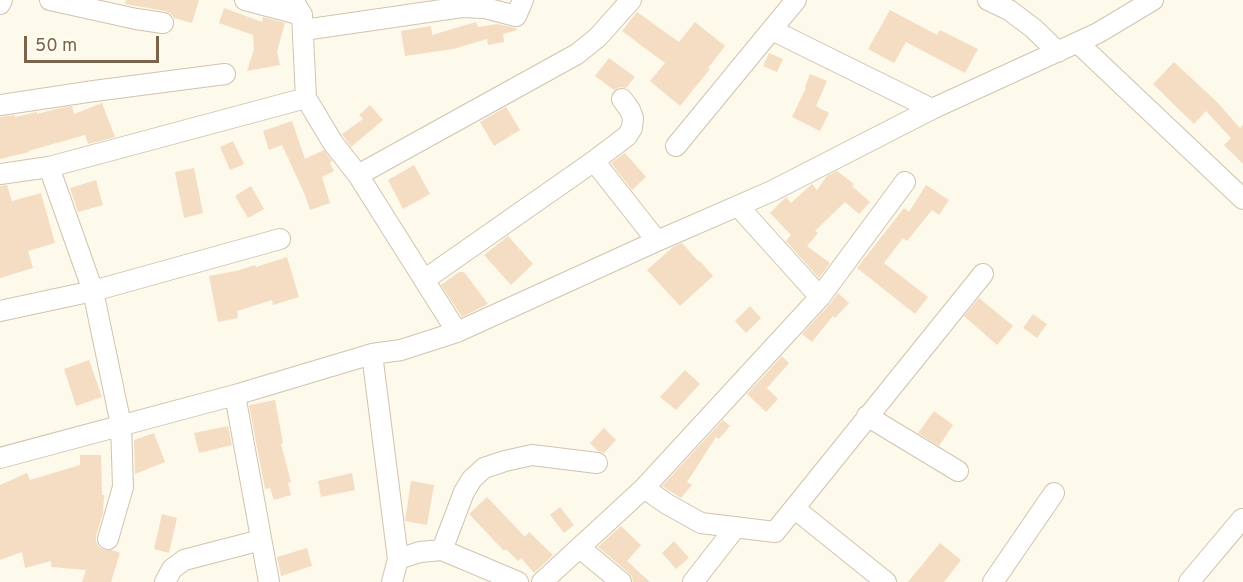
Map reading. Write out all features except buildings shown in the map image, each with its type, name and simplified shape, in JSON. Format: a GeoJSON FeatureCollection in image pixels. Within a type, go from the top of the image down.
{"type":"FeatureCollection","features":[{"type":"Feature","properties":{"kind":"street"},"geometry":{"type":"LineString","coordinates":[[50,0],[163,23]]}},
{"type":"Feature","properties":{"kind":"street"},"geometry":{"type":"LineString","coordinates":[[245,0],[300,15],[462,7],[484,8],[516,15],[523,0]]}},
{"type":"Feature","properties":{"kind":"street"},"geometry":{"type":"LineString","coordinates":[[358,175],[577,54],[598,37],[631,0]]}},
{"type":"Feature","properties":{"kind":"street"},"geometry":{"type":"LineString","coordinates":[[676,146],[796,0]]}},
{"type":"Feature","properties":{"kind":"street"},"geometry":{"type":"LineString","coordinates":[[988,0],[1009,10],[1033,28],[1058,52]]}},
{"type":"Feature","properties":{"kind":"street"},"geometry":{"type":"LineString","coordinates":[[0,458],[235,395],[372,354],[401,350],[457,332],[772,191],[932,109],[1098,33],[1153,0]]}},
{"type":"Feature","properties":{"kind":"street"},"geometry":{"type":"LineString","coordinates":[[300,15],[306,98],[333,143],[358,175],[457,332]]}},
{"type":"Feature","properties":{"kind":"street"},"geometry":{"type":"LineString","coordinates":[[771,30],[932,109]]}},
{"type":"Feature","properties":{"kind":"street"},"geometry":{"type":"LineString","coordinates":[[1077,43],[1243,199]]}},
{"type":"Feature","properties":{"kind":"street"},"geometry":{"type":"LineString","coordinates":[[0,105],[225,74]]}},
{"type":"Feature","properties":{"kind":"street"},"geometry":{"type":"LineString","coordinates":[[0,174],[49,167],[306,98]]}},
{"type":"Feature","properties":{"kind":"street"},"geometry":{"type":"LineString","coordinates":[[424,280],[627,136],[632,128],[633,118],[622,99]]}},
{"type":"Feature","properties":{"kind":"street"},"geometry":{"type":"LineString","coordinates":[[594,161],[657,241]]}},
{"type":"Feature","properties":{"kind":"street"},"geometry":{"type":"LineString","coordinates":[[49,167],[93,291],[121,425],[123,487],[108,539]]}},
{"type":"Feature","properties":{"kind":"street"},"geometry":{"type":"LineString","coordinates":[[542,582],[644,488],[820,297],[905,182]]}},
{"type":"Feature","properties":{"kind":"street"},"geometry":{"type":"LineString","coordinates":[[738,206],[820,297]]}},
{"type":"Feature","properties":{"kind":"street"},"geometry":{"type":"LineString","coordinates":[[0,310],[93,291],[280,239]]}},
{"type":"Feature","properties":{"kind":"street"},"geometry":{"type":"LineString","coordinates":[[644,488],[701,523],[775,532],[983,274]]}},
{"type":"Feature","properties":{"kind":"street"},"geometry":{"type":"LineString","coordinates":[[372,354],[398,559],[392,582]]}},
{"type":"Feature","properties":{"kind":"street"},"geometry":{"type":"LineString","coordinates":[[235,395],[269,582]]}},
{"type":"Feature","properties":{"kind":"street"},"geometry":{"type":"LineString","coordinates":[[867,416],[957,471]]}},
{"type":"Feature","properties":{"kind":"street"},"geometry":{"type":"LineString","coordinates":[[442,550],[464,492],[484,468],[532,455],[597,463]]}},
{"type":"Feature","properties":{"kind":"street"},"geometry":{"type":"LineString","coordinates":[[993,582],[1054,493]]}},
{"type":"Feature","properties":{"kind":"street"},"geometry":{"type":"LineString","coordinates":[[794,507],[886,582]]}},
{"type":"Feature","properties":{"kind":"street"},"geometry":{"type":"LineString","coordinates":[[1189,582],[1242,519]]}},
{"type":"Feature","properties":{"kind":"street"},"geometry":{"type":"LineString","coordinates":[[693,582],[736,527]]}},
{"type":"Feature","properties":{"kind":"street"},"geometry":{"type":"LineString","coordinates":[[165,582],[172,569],[184,560],[261,540]]}},
{"type":"Feature","properties":{"kind":"street"},"geometry":{"type":"LineString","coordinates":[[580,548],[621,582]]}},
{"type":"Feature","properties":{"kind":"street"},"geometry":{"type":"LineString","coordinates":[[398,559],[420,552],[442,550],[518,582]]}}]}
